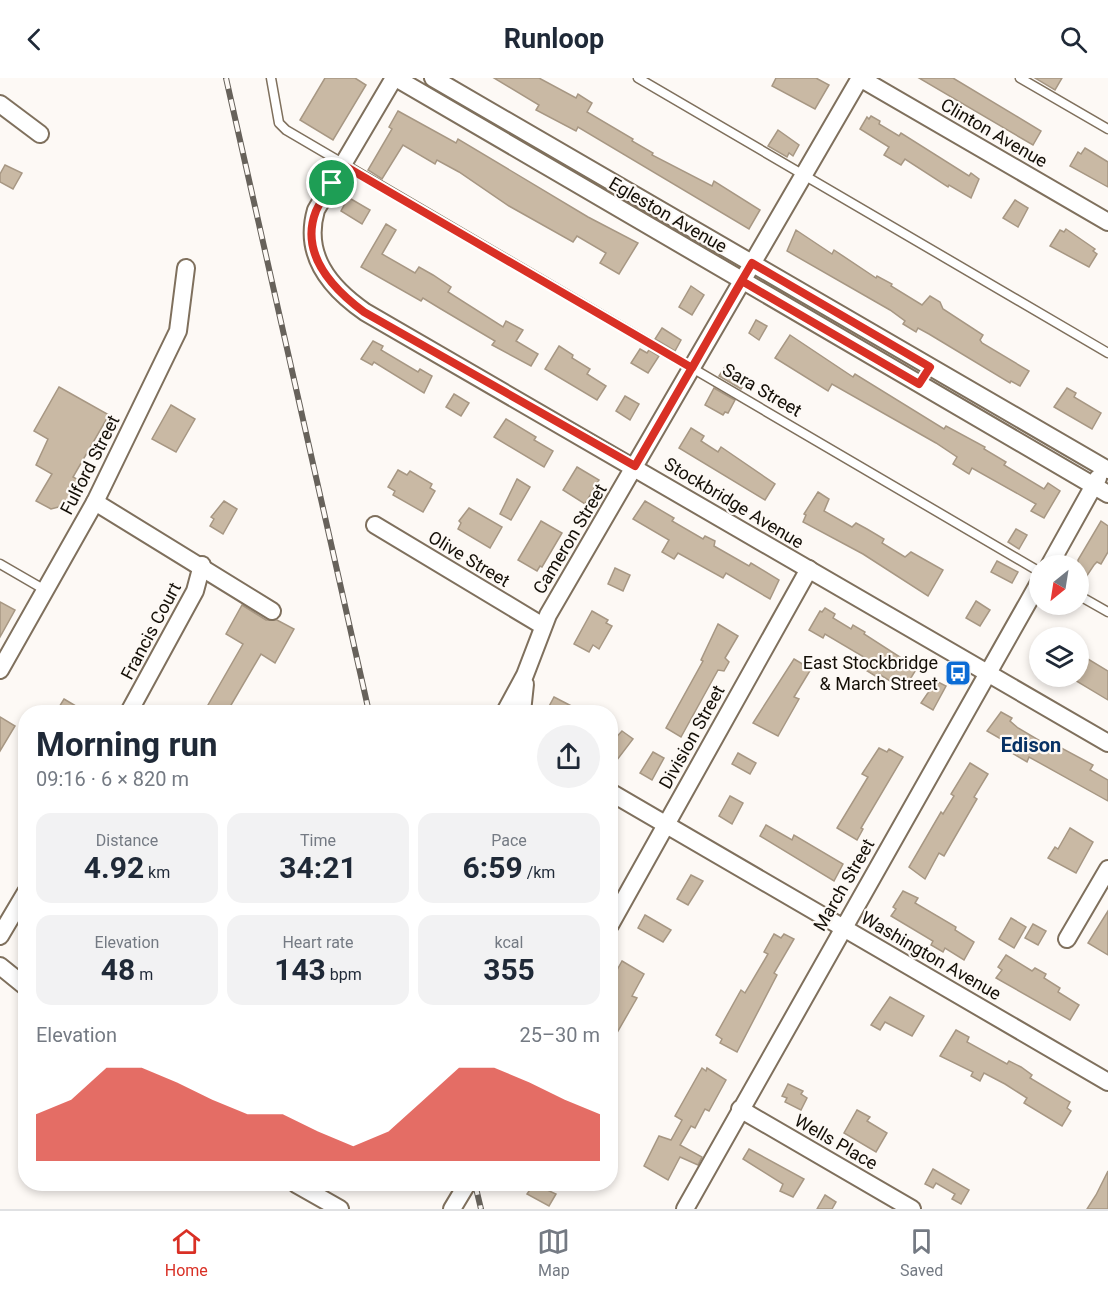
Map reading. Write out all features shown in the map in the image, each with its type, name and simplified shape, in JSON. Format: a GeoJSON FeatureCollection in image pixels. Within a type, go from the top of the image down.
{"type":"FeatureCollection","features":[{"type":"Feature","properties":{"kind":"street"},"geometry":{"type":"LineString","coordinates":[[343,165],[395,78]]}},
{"type":"Feature","properties":{"kind":"street","name":"Egleston Avenue"},"geometry":{"type":"LineString","coordinates":[[395,78],[1101,490]]}},
{"type":"Feature","properties":{"kind":"street","name":"Egleston Avenue"},"geometry":{"type":"LineString","coordinates":[[433,78],[930,367],[1107,467]]}},
{"type":"Feature","properties":{"kind":"street","name":"Cameron Street"},"geometry":{"type":"LineString","coordinates":[[509,705],[525,675],[543,626],[860,78]]}},
{"type":"Feature","properties":{"kind":"street","name":"Clinton Avenue"},"geometry":{"type":"LineString","coordinates":[[860,78],[1108,222]]}},
{"type":"Feature","properties":{"kind":"street"},"geometry":{"type":"LineString","coordinates":[[0,104],[40,134]]}},
{"type":"Feature","properties":{"kind":"street"},"geometry":{"type":"LineString","coordinates":[[568,179],[578,162]]}},
{"type":"Feature","properties":{"kind":"street","name":"Stockbridge Avenue"},"geometry":{"type":"LineString","coordinates":[[343,165],[316,210],[312,223],[319,267],[336,290],[364,312],[635,466],[1108,743]]}},
{"type":"Feature","properties":{"kind":"street","name":"Fulford Street"},"geometry":{"type":"LineString","coordinates":[[0,670],[95,502],[178,331],[186,268]]}},
{"type":"Feature","properties":{"kind":"street"},"geometry":{"type":"LineString","coordinates":[[919,384],[930,367]]}},
{"type":"Feature","properties":{"kind":"street"},"geometry":{"type":"LineString","coordinates":[[1056,555],[1101,490],[1107,467]]}},
{"type":"Feature","properties":{"kind":"street"},"geometry":{"type":"LineString","coordinates":[[95,502],[202,565],[272,610]]}},
{"type":"Feature","properties":{"kind":"street","name":"Olive Street"},"geometry":{"type":"LineString","coordinates":[[375,525],[543,626]]}},
{"type":"Feature","properties":{"kind":"street","name":"Francis Court"},"geometry":{"type":"LineString","coordinates":[[133,705],[195,591],[202,565]]}},
{"type":"Feature","properties":{"kind":"street","name":"Division Street"},"geometry":{"type":"LineString","coordinates":[[618,910],[809,569]]}},
{"type":"Feature","properties":{"kind":"street","name":"March Street"},"geometry":{"type":"LineString","coordinates":[[685,1209],[842,927],[1029,600]]}},
{"type":"Feature","properties":{"kind":"street"},"geometry":{"type":"LineString","coordinates":[[523,705],[525,675]]}},
{"type":"Feature","properties":{"kind":"street","name":"Washington Avenue"},"geometry":{"type":"LineString","coordinates":[[618,796],[1108,1082]]}},
{"type":"Feature","properties":{"kind":"street"},"geometry":{"type":"LineString","coordinates":[[1067,939],[1108,869]]}},
{"type":"Feature","properties":{"kind":"street"},"geometry":{"type":"LineString","coordinates":[[0,936],[18,906]]}},
{"type":"Feature","properties":{"kind":"street"},"geometry":{"type":"LineString","coordinates":[[0,966],[18,981]]}},
{"type":"Feature","properties":{"kind":"street","name":"Wells Place"},"geometry":{"type":"LineString","coordinates":[[740,1109],[912,1209]]}},
{"type":"Feature","properties":{"kind":"street"},"geometry":{"type":"LineString","coordinates":[[308,1191],[340,1209]]}},
{"type":"Feature","properties":{"kind":"street"},"geometry":{"type":"LineString","coordinates":[[452,1209],[463,1191]]}},
{"type":"Feature","properties":{"kind":"lane","name":"Sara Street"},"geometry":{"type":"LineString","coordinates":[[271,78],[279,123],[285,130],[1029,566]]}},
{"type":"Feature","properties":{"kind":"lane"},"geometry":{"type":"LineString","coordinates":[[638,78],[1108,353]]}},
{"type":"Feature","properties":{"kind":"lane"},"geometry":{"type":"LineString","coordinates":[[1020,78],[1108,129]]}},
{"type":"Feature","properties":{"kind":"lane"},"geometry":{"type":"LineString","coordinates":[[0,564],[45,590]]}},
{"type":"Feature","properties":{"kind":"lane"},"geometry":{"type":"LineString","coordinates":[[1089,601],[1108,612]]}},
{"type":"Feature","properties":{"kind":"building"},"geometry":{"type":"Polygon","coordinates":[[[325,78],[355,78],[366,85],[333,140],[300,120],[325,78]]]}},
{"type":"Feature","properties":{"kind":"building"},"geometry":{"type":"Polygon","coordinates":[[[494,78],[539,78],[576,98],[578,94],[592,103],[587,112],[633,139],[632,141],[653,153],[652,155],[712,186],[714,181],[760,210],[749,229],[578,127],[576,131],[536,110],[539,105],[494,78]]]}},
{"type":"Feature","properties":{"kind":"building"},"geometry":{"type":"Polygon","coordinates":[[[776,78],[816,78],[829,85],[815,109],[772,86],[776,78]]]}},
{"type":"Feature","properties":{"kind":"building"},"geometry":{"type":"Polygon","coordinates":[[[919,78],[953,78],[1041,131],[1033,145],[919,78]]]}},
{"type":"Feature","properties":{"kind":"building"},"geometry":{"type":"Polygon","coordinates":[[[1035,78],[1062,78],[1055,90],[1035,78]]]}},
{"type":"Feature","properties":{"kind":"building"},"geometry":{"type":"Polygon","coordinates":[[[398,111],[456,143],[458,139],[588,217],[638,243],[619,274],[600,263],[606,253],[577,236],[573,242],[509,206],[459,172],[437,160],[435,164],[403,145],[382,179],[368,170],[392,129],[389,127],[398,111]]]}},
{"type":"Feature","properties":{"kind":"building"},"geometry":{"type":"Polygon","coordinates":[[[871,116],[880,121],[879,124],[899,136],[901,133],[969,176],[971,173],[979,179],[971,198],[949,185],[948,187],[905,159],[901,165],[884,155],[889,147],[860,129],[867,117],[869,119],[871,116]]]}},
{"type":"Feature","properties":{"kind":"building"},"geometry":{"type":"Polygon","coordinates":[[[778,130],[799,145],[793,156],[789,153],[787,157],[768,146],[778,130]]]}},
{"type":"Feature","properties":{"kind":"building"},"geometry":{"type":"Polygon","coordinates":[[[1085,148],[1108,162],[1108,187],[1070,166],[1078,152],[1081,154],[1085,148]]]}},
{"type":"Feature","properties":{"kind":"building"},"geometry":{"type":"Polygon","coordinates":[[[5,165],[22,173],[13,189],[0,182],[0,174],[5,165]]]}},
{"type":"Feature","properties":{"kind":"building"},"geometry":{"type":"Polygon","coordinates":[[[351,199],[370,210],[362,224],[341,211],[347,200],[351,199]]]}},
{"type":"Feature","properties":{"kind":"building"},"geometry":{"type":"Polygon","coordinates":[[[1015,200],[1028,208],[1018,227],[1003,218],[1015,200]]]}},
{"type":"Feature","properties":{"kind":"building"},"geometry":{"type":"Polygon","coordinates":[[[386,224],[396,230],[382,254],[415,273],[419,267],[433,275],[451,287],[448,292],[503,327],[506,321],[523,330],[516,341],[538,354],[531,366],[492,345],[495,341],[423,298],[421,301],[361,267],[386,224]]]}},
{"type":"Feature","properties":{"kind":"building"},"geometry":{"type":"Polygon","coordinates":[[[1066,229],[1095,249],[1093,251],[1097,254],[1089,267],[1050,246],[1060,230],[1064,232],[1066,229]]]}},
{"type":"Feature","properties":{"kind":"building"},"geometry":{"type":"Polygon","coordinates":[[[796,230],[832,254],[834,250],[876,278],[877,276],[892,284],[891,286],[922,305],[930,296],[940,302],[943,309],[983,335],[980,340],[982,343],[1029,371],[1020,386],[1011,381],[1010,383],[918,328],[916,332],[903,324],[905,321],[890,310],[787,251],[796,230]]]}},
{"type":"Feature","properties":{"kind":"building"},"geometry":{"type":"Polygon","coordinates":[[[691,286],[704,295],[692,315],[679,307],[691,286]]]}},
{"type":"Feature","properties":{"kind":"building"},"geometry":{"type":"Polygon","coordinates":[[[756,320],[767,326],[759,340],[749,333],[756,320]]]}},
{"type":"Feature","properties":{"kind":"building"},"geometry":{"type":"Polygon","coordinates":[[[662,328],[681,340],[675,351],[655,339],[662,328]]]}},
{"type":"Feature","properties":{"kind":"building"},"geometry":{"type":"Polygon","coordinates":[[[790,335],[853,377],[855,374],[944,429],[946,426],[985,447],[984,449],[1006,462],[1004,465],[1044,489],[1048,483],[1060,491],[1044,518],[1031,511],[1036,504],[972,468],[969,474],[953,464],[957,457],[936,443],[832,384],[828,391],[775,358],[790,335]]]}},
{"type":"Feature","properties":{"kind":"building"},"geometry":{"type":"Polygon","coordinates":[[[373,341],[383,346],[381,350],[418,372],[420,369],[432,376],[424,393],[374,362],[372,365],[361,359],[373,341]]]}},
{"type":"Feature","properties":{"kind":"building"},"geometry":{"type":"Polygon","coordinates":[[[559,346],[573,355],[572,358],[590,369],[587,374],[606,386],[597,400],[545,369],[559,346]]]}},
{"type":"Feature","properties":{"kind":"building"},"geometry":{"type":"Polygon","coordinates":[[[640,349],[647,353],[649,350],[659,356],[648,373],[631,363],[640,349]]]}},
{"type":"Feature","properties":{"kind":"building"},"geometry":{"type":"Polygon","coordinates":[[[726,365],[748,377],[741,389],[719,376],[726,365]]]}},
{"type":"Feature","properties":{"kind":"building"},"geometry":{"type":"Polygon","coordinates":[[[59,387],[109,415],[73,477],[82,482],[70,504],[51,509],[36,501],[52,474],[36,465],[48,439],[34,431],[59,387]]]}},
{"type":"Feature","properties":{"kind":"building"},"geometry":{"type":"Polygon","coordinates":[[[714,388],[735,400],[728,413],[725,412],[723,415],[705,405],[714,388]]]}},
{"type":"Feature","properties":{"kind":"building"},"geometry":{"type":"Polygon","coordinates":[[[1067,388],[1076,393],[1074,397],[1101,413],[1092,429],[1054,407],[1067,388]]]}},
{"type":"Feature","properties":{"kind":"building"},"geometry":{"type":"Polygon","coordinates":[[[454,394],[469,403],[461,416],[446,407],[454,394]]]}},
{"type":"Feature","properties":{"kind":"building"},"geometry":{"type":"Polygon","coordinates":[[[625,396],[639,404],[630,420],[616,411],[625,396]]]}},
{"type":"Feature","properties":{"kind":"building"},"geometry":{"type":"Polygon","coordinates":[[[171,405],[195,419],[176,452],[152,439],[171,405]]]}},
{"type":"Feature","properties":{"kind":"building"},"geometry":{"type":"Polygon","coordinates":[[[506,419],[536,437],[534,440],[553,451],[544,467],[494,437],[506,419]]]}},
{"type":"Feature","properties":{"kind":"building"},"geometry":{"type":"Polygon","coordinates":[[[691,428],[704,436],[701,441],[718,452],[721,447],[775,484],[765,500],[679,448],[691,428]]]}},
{"type":"Feature","properties":{"kind":"building"},"geometry":{"type":"Polygon","coordinates":[[[577,467],[599,480],[585,504],[563,490],[577,467]]]}},
{"type":"Feature","properties":{"kind":"building"},"geometry":{"type":"Polygon","coordinates":[[[398,470],[407,475],[410,471],[432,484],[430,488],[435,491],[423,512],[393,495],[395,491],[388,487],[398,470]]]}},
{"type":"Feature","properties":{"kind":"building"},"geometry":{"type":"Polygon","coordinates":[[[517,479],[530,487],[511,520],[500,514],[517,479]]]}},
{"type":"Feature","properties":{"kind":"building"},"geometry":{"type":"Polygon","coordinates":[[[818,492],[829,499],[824,511],[852,527],[856,523],[867,529],[884,539],[882,543],[905,557],[911,552],[943,570],[928,596],[863,554],[803,522],[806,515],[804,514],[818,492]]]}},
{"type":"Feature","properties":{"kind":"building"},"geometry":{"type":"Polygon","coordinates":[[[224,501],[237,509],[223,534],[210,526],[214,519],[211,517],[224,501]]]}},
{"type":"Feature","properties":{"kind":"building"},"geometry":{"type":"Polygon","coordinates":[[[645,501],[674,518],[672,521],[703,539],[705,536],[715,541],[714,546],[749,566],[751,563],[779,580],[770,599],[726,573],[723,578],[678,553],[674,559],[662,552],[669,540],[633,519],[645,501]]]}},
{"type":"Feature","properties":{"kind":"building"},"geometry":{"type":"Polygon","coordinates":[[[469,508],[502,527],[490,548],[458,529],[461,523],[459,521],[469,508]]]}},
{"type":"Feature","properties":{"kind":"building"},"geometry":{"type":"Polygon","coordinates":[[[541,521],[562,533],[542,567],[540,566],[537,571],[518,560],[541,521]]]}},
{"type":"Feature","properties":{"kind":"building"},"geometry":{"type":"Polygon","coordinates":[[[1101,521],[1108,526],[1108,552],[1101,564],[1097,562],[1089,572],[1089,555],[1081,555],[1101,521]]]}},
{"type":"Feature","properties":{"kind":"building"},"geometry":{"type":"Polygon","coordinates":[[[1016,529],[1027,535],[1019,549],[1008,542],[1016,529]]]}},
{"type":"Feature","properties":{"kind":"building"},"geometry":{"type":"Polygon","coordinates":[[[997,561],[1018,572],[1012,583],[991,572],[997,561]]]}},
{"type":"Feature","properties":{"kind":"building"},"geometry":{"type":"Polygon","coordinates":[[[615,568],[630,575],[623,591],[608,584],[615,568]]]}},
{"type":"Feature","properties":{"kind":"building"},"geometry":{"type":"Polygon","coordinates":[[[976,601],[990,610],[980,626],[966,618],[976,601]]]}},
{"type":"Feature","properties":{"kind":"building"},"geometry":{"type":"Polygon","coordinates":[[[0,602],[15,610],[0,637],[0,602]]]}},
{"type":"Feature","properties":{"kind":"building"},"geometry":{"type":"Polygon","coordinates":[[[242,605],[266,620],[277,620],[294,629],[275,663],[261,654],[231,705],[208,705],[243,644],[226,634],[242,605]]]}},
{"type":"Feature","properties":{"kind":"building"},"geometry":{"type":"Polygon","coordinates":[[[825,608],[835,614],[833,618],[851,629],[853,625],[865,632],[864,634],[917,668],[906,686],[900,682],[898,686],[879,674],[877,677],[864,669],[869,660],[825,634],[823,638],[809,630],[820,611],[822,612],[825,608]]]}},
{"type":"Feature","properties":{"kind":"building"},"geometry":{"type":"Polygon","coordinates":[[[592,611],[608,620],[606,623],[612,626],[599,649],[593,645],[589,652],[574,644],[592,611]]]}},
{"type":"Feature","properties":{"kind":"building"},"geometry":{"type":"Polygon","coordinates":[[[718,624],[738,636],[725,658],[729,662],[724,671],[718,670],[681,737],[666,728],[703,661],[701,660],[718,624]]]}},
{"type":"Feature","properties":{"kind":"building"},"geometry":{"type":"Polygon","coordinates":[[[794,659],[811,669],[794,697],[799,699],[778,736],[753,723],[794,659]]]}},
{"type":"Feature","properties":{"kind":"building"},"geometry":{"type":"Polygon","coordinates":[[[1089,660],[1108,671],[1108,700],[1086,687],[1089,687],[1089,660]]]}},
{"type":"Feature","properties":{"kind":"building"},"geometry":{"type":"Polygon","coordinates":[[[936,681],[946,686],[933,710],[921,703],[936,681]]]}},
{"type":"Feature","properties":{"kind":"building"},"geometry":{"type":"Polygon","coordinates":[[[554,697],[569,705],[550,705],[554,697]]]}},
{"type":"Feature","properties":{"kind":"building"},"geometry":{"type":"Polygon","coordinates":[[[64,699],[74,705],[60,705],[64,699]]]}},
{"type":"Feature","properties":{"kind":"building"},"geometry":{"type":"Polygon","coordinates":[[[1001,712],[1012,718],[1010,721],[1018,728],[1052,748],[1054,744],[1093,765],[1090,770],[1108,780],[1108,801],[1029,757],[1027,762],[1012,753],[1015,747],[987,731],[1001,712]]]}},
{"type":"Feature","properties":{"kind":"building"},"geometry":{"type":"Polygon","coordinates":[[[0,717],[15,726],[0,751],[0,717]]]}},
{"type":"Feature","properties":{"kind":"building"},"geometry":{"type":"Polygon","coordinates":[[[622,731],[633,739],[618,759],[618,735],[622,731]]]}},
{"type":"Feature","properties":{"kind":"building"},"geometry":{"type":"Polygon","coordinates":[[[879,748],[887,752],[889,749],[903,757],[861,828],[863,829],[857,840],[837,828],[868,777],[862,774],[879,748]]]}},
{"type":"Feature","properties":{"kind":"building"},"geometry":{"type":"Polygon","coordinates":[[[653,752],[664,758],[652,780],[640,773],[653,752]]]}},
{"type":"Feature","properties":{"kind":"building"},"geometry":{"type":"Polygon","coordinates":[[[738,753],[756,763],[750,774],[732,764],[738,753]]]}},
{"type":"Feature","properties":{"kind":"building"},"geometry":{"type":"Polygon","coordinates":[[[970,763],[988,774],[974,797],[977,799],[944,856],[939,853],[925,879],[909,867],[941,812],[943,814],[954,796],[951,794],[970,763]]]}},
{"type":"Feature","properties":{"kind":"building"},"geometry":{"type":"Polygon","coordinates":[[[730,796],[743,803],[732,824],[719,816],[730,796]]]}},
{"type":"Feature","properties":{"kind":"building"},"geometry":{"type":"Polygon","coordinates":[[[766,825],[792,840],[794,835],[843,864],[834,881],[760,836],[766,825]]]}},
{"type":"Feature","properties":{"kind":"building"},"geometry":{"type":"Polygon","coordinates":[[[1070,828],[1093,842],[1076,873],[1048,858],[1055,847],[1058,849],[1070,828]]]}},
{"type":"Feature","properties":{"kind":"building"},"geometry":{"type":"Polygon","coordinates":[[[691,875],[703,881],[688,905],[677,899],[691,875]]]}},
{"type":"Feature","properties":{"kind":"building"},"geometry":{"type":"Polygon","coordinates":[[[903,891],[918,898],[915,903],[956,927],[955,930],[974,942],[964,960],[945,948],[943,952],[931,945],[933,941],[891,916],[896,909],[893,907],[903,891]]]}},
{"type":"Feature","properties":{"kind":"building"},"geometry":{"type":"Polygon","coordinates":[[[1108,911],[1108,955],[1088,943],[1108,911]]]}},
{"type":"Feature","properties":{"kind":"building"},"geometry":{"type":"Polygon","coordinates":[[[645,915],[671,930],[663,942],[638,928],[645,915]]]}},
{"type":"Feature","properties":{"kind":"building"},"geometry":{"type":"Polygon","coordinates":[[[1011,918],[1026,927],[1014,948],[999,939],[1011,918]]]}},
{"type":"Feature","properties":{"kind":"building"},"geometry":{"type":"Polygon","coordinates":[[[1033,924],[1046,931],[1038,945],[1025,938],[1033,924]]]}},
{"type":"Feature","properties":{"kind":"building"},"geometry":{"type":"Polygon","coordinates":[[[774,934],[781,938],[784,934],[794,939],[774,973],[777,975],[737,1052],[720,1043],[722,1039],[716,1035],[741,990],[745,993],[768,954],[764,952],[774,934]]]}},
{"type":"Feature","properties":{"kind":"building"},"geometry":{"type":"Polygon","coordinates":[[[1006,955],[1032,971],[1035,968],[1046,974],[1044,978],[1060,988],[1058,992],[1079,1005],[1070,1020],[996,978],[1002,970],[998,967],[1006,955]]]}},
{"type":"Feature","properties":{"kind":"building"},"geometry":{"type":"Polygon","coordinates":[[[622,961],[644,974],[632,996],[637,998],[618,1031],[618,968],[622,961]]]}},
{"type":"Feature","properties":{"kind":"building"},"geometry":{"type":"Polygon","coordinates":[[[890,997],[924,1016],[912,1036],[885,1022],[880,1030],[871,1025],[890,997]]]}},
{"type":"Feature","properties":{"kind":"building"},"geometry":{"type":"Polygon","coordinates":[[[956,1030],[969,1037],[967,1042],[1007,1064],[1009,1061],[1021,1067],[1032,1075],[1030,1078],[1070,1102],[1067,1108],[1071,1111],[1062,1126],[1024,1103],[1027,1098],[1005,1084],[984,1073],[980,1081],[971,1076],[973,1072],[940,1056],[956,1030]]]}},
{"type":"Feature","properties":{"kind":"building"},"geometry":{"type":"Polygon","coordinates":[[[702,1068],[706,1071],[707,1068],[726,1080],[709,1111],[705,1109],[695,1128],[691,1126],[680,1145],[702,1157],[698,1165],[680,1157],[668,1180],[644,1166],[659,1136],[671,1140],[682,1120],[675,1116],[702,1068]]]}},
{"type":"Feature","properties":{"kind":"building"},"geometry":{"type":"Polygon","coordinates":[[[788,1084],[803,1091],[801,1094],[807,1098],[801,1110],[785,1102],[787,1098],[782,1096],[788,1084]]]}},
{"type":"Feature","properties":{"kind":"building"},"geometry":{"type":"Polygon","coordinates":[[[857,1110],[870,1117],[867,1121],[887,1133],[876,1152],[844,1133],[857,1110]]]}},
{"type":"Feature","properties":{"kind":"building"},"geometry":{"type":"Polygon","coordinates":[[[749,1149],[804,1179],[793,1197],[780,1191],[783,1184],[743,1159],[749,1149]]]}},
{"type":"Feature","properties":{"kind":"building"},"geometry":{"type":"Polygon","coordinates":[[[933,1169],[969,1190],[961,1204],[952,1199],[955,1194],[936,1183],[933,1188],[925,1184],[933,1169]]]}},
{"type":"Feature","properties":{"kind":"building"},"geometry":{"type":"Polygon","coordinates":[[[1108,1171],[1108,1209],[1087,1209],[1096,1195],[1108,1171]]]}},
{"type":"Feature","properties":{"kind":"building"},"geometry":{"type":"Polygon","coordinates":[[[529,1191],[549,1191],[556,1194],[549,1206],[527,1194],[529,1191]]]}},
{"type":"Feature","properties":{"kind":"building"},"geometry":{"type":"Polygon","coordinates":[[[825,1195],[836,1202],[832,1209],[817,1209],[825,1195]]]}},
{"type":"Feature","properties":{"kind":"railway"},"geometry":{"type":"LineString","coordinates":[[226,78],[367,705]]}},
{"type":"Feature","properties":{"kind":"railway"},"geometry":{"type":"LineString","coordinates":[[477,1191],[481,1209]]}},
{"type":"Feature","properties":{"kind":"place","name":"East Stockbridge & March Street"},"geometry":{"type":"Point","coordinates":[958,673]}},
{"type":"Feature","properties":{"kind":"district","name":"Edison"},"geometry":{"type":"Point","coordinates":[1031,745]}},
{"type":"Feature","properties":{"kind":"route"},"geometry":{"type":"LineString","coordinates":[[332,183],[316,210],[312,233],[319,267],[336,290],[364,312],[635,466],[692,368],[742,281],[919,384],[930,367],[752,263],[692,368],[343,165],[332,183]]}}]}
